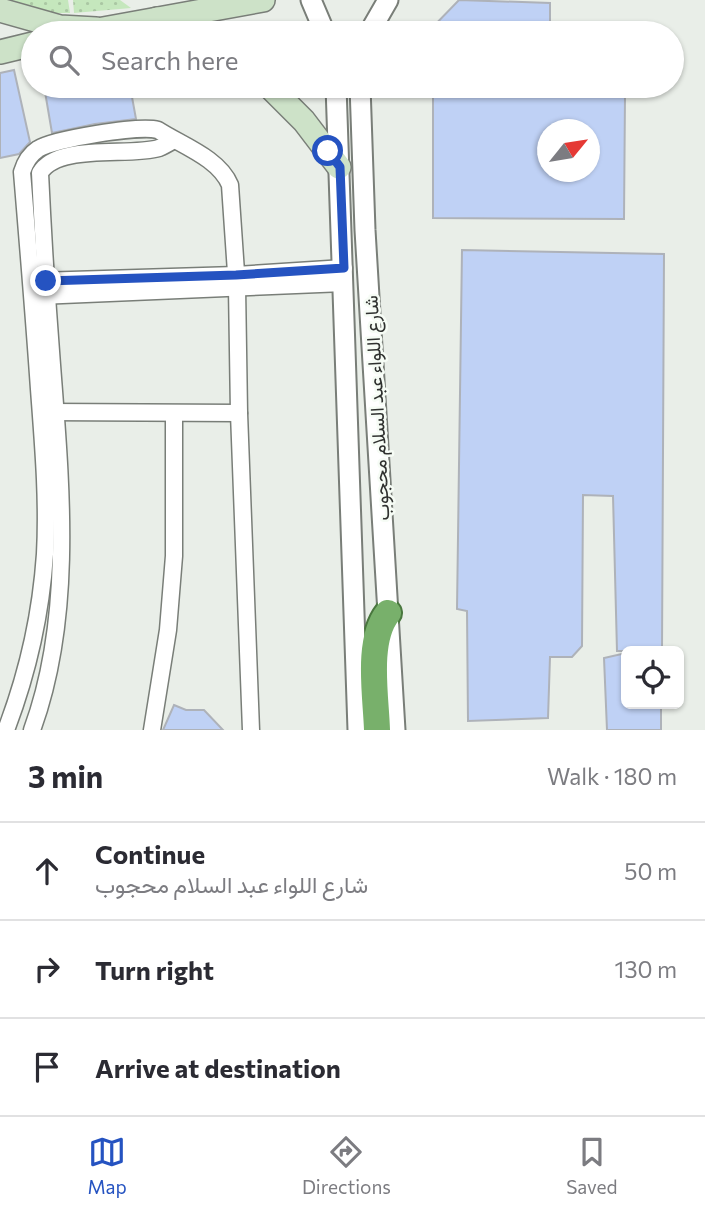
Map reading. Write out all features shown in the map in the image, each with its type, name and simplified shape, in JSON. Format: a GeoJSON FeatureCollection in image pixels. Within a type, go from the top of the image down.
{"type":"FeatureCollection","features":[{"type":"Feature","properties":{"kind":"highway"},"geometry":{"type":"LineString","coordinates":[[377,730],[375,642],[388,613]]}},
{"type":"Feature","properties":{"kind":"main road"},"geometry":{"type":"LineString","coordinates":[[146,21],[263,0]]}},
{"type":"Feature","properties":{"kind":"main road"},"geometry":{"type":"LineString","coordinates":[[0,10],[39,21]]}},
{"type":"Feature","properties":{"kind":"main road"},"geometry":{"type":"LineString","coordinates":[[157,19],[161,21]]}},
{"type":"Feature","properties":{"kind":"main road"},"geometry":{"type":"LineString","coordinates":[[0,51],[21,47]]}},
{"type":"Feature","properties":{"kind":"main road"},"geometry":{"type":"LineString","coordinates":[[282,98],[304,121],[340,167]]}},
{"type":"Feature","properties":{"kind":"street"},"geometry":{"type":"LineString","coordinates":[[312,0],[320,21]]}},
{"type":"Feature","properties":{"kind":"street"},"geometry":{"type":"LineString","coordinates":[[376,21],[388,0]]}},
{"type":"Feature","properties":{"kind":"street","name":"شارع اللواء عبد السلام محجوب"},"geometry":{"type":"LineString","coordinates":[[337,98],[358,730]]}},
{"type":"Feature","properties":{"kind":"street","name":"شارع اللواء عبد السلام محجوب"},"geometry":{"type":"LineString","coordinates":[[360,98],[365,230],[395,730]]}},
{"type":"Feature","properties":{"kind":"street"},"geometry":{"type":"LineString","coordinates":[[32,730],[48,667],[59,595],[63,527],[48,412],[39,289],[22,172],[32,154],[44,146],[98,134],[148,128],[158,130],[212,163],[227,177],[231,196],[237,281],[239,413],[251,730]]}},
{"type":"Feature","properties":{"kind":"street"},"geometry":{"type":"LineString","coordinates":[[39,289],[40,173],[45,165],[84,154],[155,149],[174,140]]}},
{"type":"Feature","properties":{"kind":"street"},"geometry":{"type":"LineString","coordinates":[[22,172],[40,173]]}},
{"type":"Feature","properties":{"kind":"street"},"geometry":{"type":"LineString","coordinates":[[39,289],[344,275]]}},
{"type":"Feature","properties":{"kind":"street"},"geometry":{"type":"LineString","coordinates":[[48,412],[239,413]]}},
{"type":"Feature","properties":{"kind":"street"},"geometry":{"type":"LineString","coordinates":[[6,730],[30,650],[44,555],[48,412]]}},
{"type":"Feature","properties":{"kind":"street"},"geometry":{"type":"LineString","coordinates":[[152,730],[167,630],[174,556],[174,414]]}},
{"type":"Feature","properties":{"kind":"green space"},"geometry":{"type":"Polygon","coordinates":[[[11,0],[68,0],[70,13],[43,13],[10,3],[11,0]]]}},
{"type":"Feature","properties":{"kind":"green space"},"geometry":{"type":"Polygon","coordinates":[[[73,0],[120,0],[131,8],[74,13],[73,0]]]}},
{"type":"Feature","properties":{"kind":"building"},"geometry":{"type":"Polygon","coordinates":[[[459,0],[550,3],[550,21],[439,21],[459,0]]]}},
{"type":"Feature","properties":{"kind":"building"},"geometry":{"type":"Polygon","coordinates":[[[14,70],[30,142],[19,154],[0,158],[0,73],[14,70]]]}},
{"type":"Feature","properties":{"kind":"building"},"geometry":{"type":"Polygon","coordinates":[[[46,98],[132,98],[136,119],[52,133],[46,98]]]}},
{"type":"Feature","properties":{"kind":"building"},"geometry":{"type":"Polygon","coordinates":[[[433,98],[625,98],[624,219],[433,218],[433,98]]]}},
{"type":"Feature","properties":{"kind":"building"},"geometry":{"type":"Polygon","coordinates":[[[462,250],[664,254],[662,646],[621,646],[621,651],[617,651],[613,496],[583,495],[582,646],[572,657],[550,657],[548,718],[468,721],[467,611],[457,609],[462,250]]]}},
{"type":"Feature","properties":{"kind":"building"},"geometry":{"type":"Polygon","coordinates":[[[621,654],[621,709],[661,709],[661,730],[607,730],[604,658],[621,654]]]}},
{"type":"Feature","properties":{"kind":"building"},"geometry":{"type":"Polygon","coordinates":[[[174,705],[186,710],[204,710],[223,730],[163,730],[174,705]]]}},
{"type":"Feature","properties":{"kind":"route"},"geometry":{"type":"LineString","coordinates":[[46,281],[236,275],[344,268],[340,167],[328,151]]}}]}
